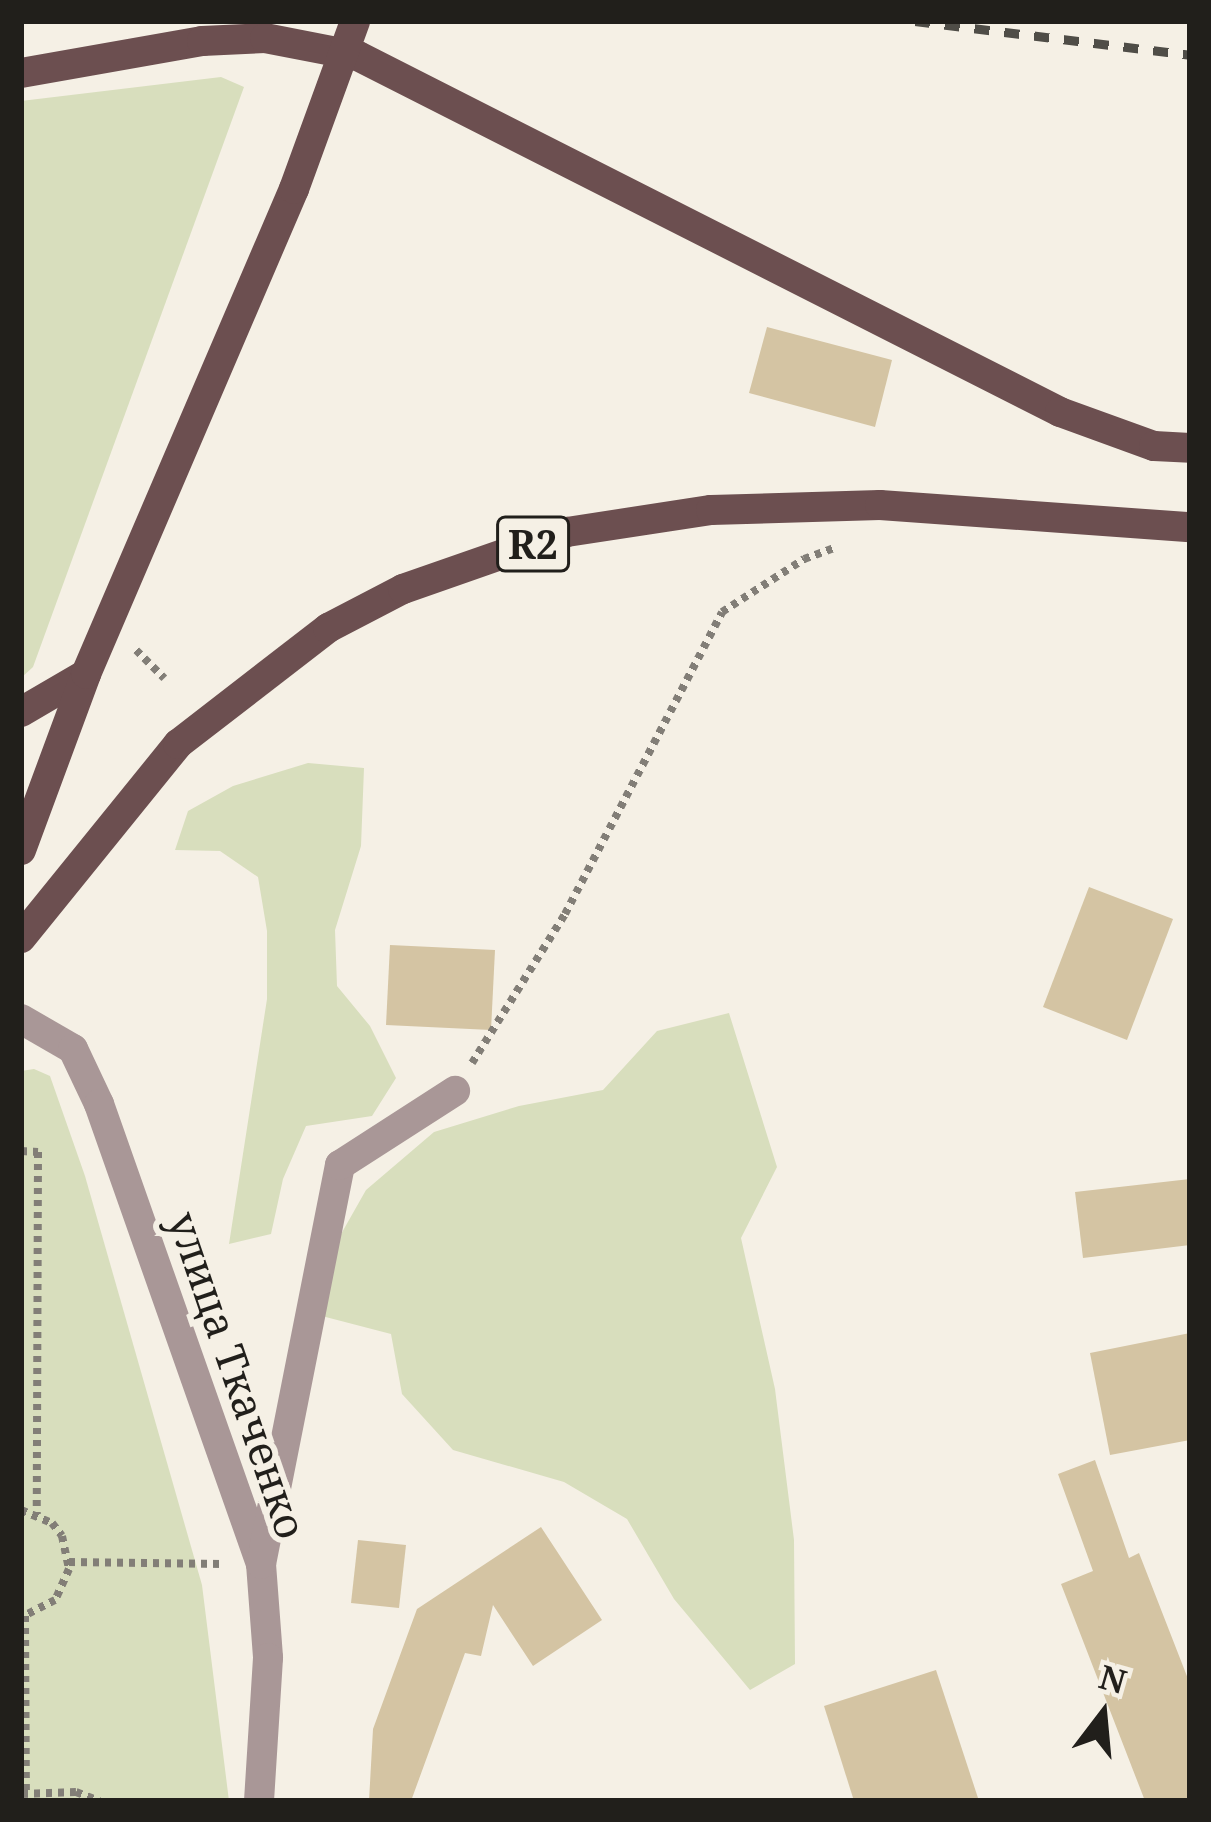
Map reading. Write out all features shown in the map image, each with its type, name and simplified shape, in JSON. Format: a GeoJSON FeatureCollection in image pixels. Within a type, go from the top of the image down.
{"type":"FeatureCollection","features":[{"type":"Feature","properties":{"kind":"main road"},"geometry":{"type":"LineString","coordinates":[[21,850],[86,674],[294,189],[355,21]]}},
{"type":"Feature","properties":{"kind":"main road"},"geometry":{"type":"LineString","coordinates":[[21,73],[202,41],[265,38],[358,56],[1060,412],[1154,446],[1190,448]]}},
{"type":"Feature","properties":{"kind":"main road","name":"R2"},"geometry":{"type":"LineString","coordinates":[[21,938],[178,744],[328,628],[403,589],[567,532],[711,510],[880,505],[1190,527]]}},
{"type":"Feature","properties":{"kind":"main road"},"geometry":{"type":"LineString","coordinates":[[21,712],[86,674]]}},
{"type":"Feature","properties":{"kind":"street","name":"улица Ткаченко"},"geometry":{"type":"LineString","coordinates":[[21,1018],[73,1049],[99,1105],[261,1564],[268,1658],[259,1801]]}},
{"type":"Feature","properties":{"kind":"street"},"geometry":{"type":"LineString","coordinates":[[261,1564],[340,1166],[454,1091]]}},
{"type":"Feature","properties":{"kind":"path"},"geometry":{"type":"LineString","coordinates":[[454,1091],[565,914],[722,612],[803,559],[848,542]]}},
{"type":"Feature","properties":{"kind":"path"},"geometry":{"type":"LineString","coordinates":[[122,636],[164,678]]}},
{"type":"Feature","properties":{"kind":"path"},"geometry":{"type":"LineString","coordinates":[[21,1151],[38,1152],[37,1514]]}},
{"type":"Feature","properties":{"kind":"path"},"geometry":{"type":"LineString","coordinates":[[21,1365],[36,1367]]}},
{"type":"Feature","properties":{"kind":"path"},"geometry":{"type":"LineString","coordinates":[[21,1510],[37,1514],[62,1537],[69,1562],[65,1586],[55,1600],[23,1616],[23,1794],[76,1792],[99,1801]]}},
{"type":"Feature","properties":{"kind":"path"},"geometry":{"type":"LineString","coordinates":[[69,1562],[261,1564]]}},
{"type":"Feature","properties":{"kind":"green space"},"geometry":{"type":"Polygon","coordinates":[[[221,77],[244,87],[33,667],[21,678],[21,101],[221,77]]]}},
{"type":"Feature","properties":{"kind":"green space"},"geometry":{"type":"Polygon","coordinates":[[[308,763],[364,768],[361,846],[335,930],[337,986],[370,1026],[396,1078],[372,1116],[306,1126],[283,1179],[271,1234],[229,1244],[267,999],[267,931],[258,877],[220,851],[175,850],[188,811],[233,786],[308,763]]]}},
{"type":"Feature","properties":{"kind":"green space"},"geometry":{"type":"Polygon","coordinates":[[[729,1013],[777,1167],[741,1238],[775,1389],[794,1540],[795,1664],[750,1690],[674,1599],[627,1519],[564,1482],[453,1450],[402,1394],[391,1334],[318,1315],[332,1250],[366,1190],[434,1132],[519,1106],[603,1090],[657,1031],[729,1013]]]}},
{"type":"Feature","properties":{"kind":"green space"},"geometry":{"type":"Polygon","coordinates":[[[34,1069],[50,1076],[85,1176],[202,1585],[229,1801],[21,1801],[21,1071],[34,1069]]]}},
{"type":"Feature","properties":{"kind":"building"},"geometry":{"type":"Polygon","coordinates":[[[767,327],[892,360],[875,427],[749,393],[767,327]]]}},
{"type":"Feature","properties":{"kind":"building"},"geometry":{"type":"Polygon","coordinates":[[[1089,887],[1173,919],[1127,1040],[1043,1007],[1089,887]]]}},
{"type":"Feature","properties":{"kind":"building"},"geometry":{"type":"Polygon","coordinates":[[[390,945],[495,950],[491,1030],[386,1025],[390,945]]]}},
{"type":"Feature","properties":{"kind":"building"},"geometry":{"type":"Polygon","coordinates":[[[1190,1179],[1190,1245],[1083,1258],[1075,1192],[1190,1179]]]}},
{"type":"Feature","properties":{"kind":"building"},"geometry":{"type":"Polygon","coordinates":[[[1190,1333],[1190,1440],[1110,1455],[1090,1353],[1190,1333]]]}},
{"type":"Feature","properties":{"kind":"building"},"geometry":{"type":"Polygon","coordinates":[[[1095,1460],[1129,1558],[1139,1553],[1190,1684],[1190,1801],[1145,1801],[1061,1584],[1093,1571],[1058,1474],[1095,1460]]]}},
{"type":"Feature","properties":{"kind":"building"},"geometry":{"type":"Polygon","coordinates":[[[541,1527],[602,1620],[533,1666],[493,1605],[481,1656],[465,1653],[411,1801],[369,1801],[373,1729],[417,1609],[541,1527]]]}},
{"type":"Feature","properties":{"kind":"building"},"geometry":{"type":"Polygon","coordinates":[[[358,1540],[406,1545],[399,1608],[351,1603],[358,1540]]]}},
{"type":"Feature","properties":{"kind":"building"},"geometry":{"type":"Polygon","coordinates":[[[936,1670],[979,1801],[854,1801],[824,1706],[936,1670]]]}},
{"type":"Feature","properties":{"kind":"railway"},"geometry":{"type":"LineString","coordinates":[[915,21],[1190,55]]}}]}
